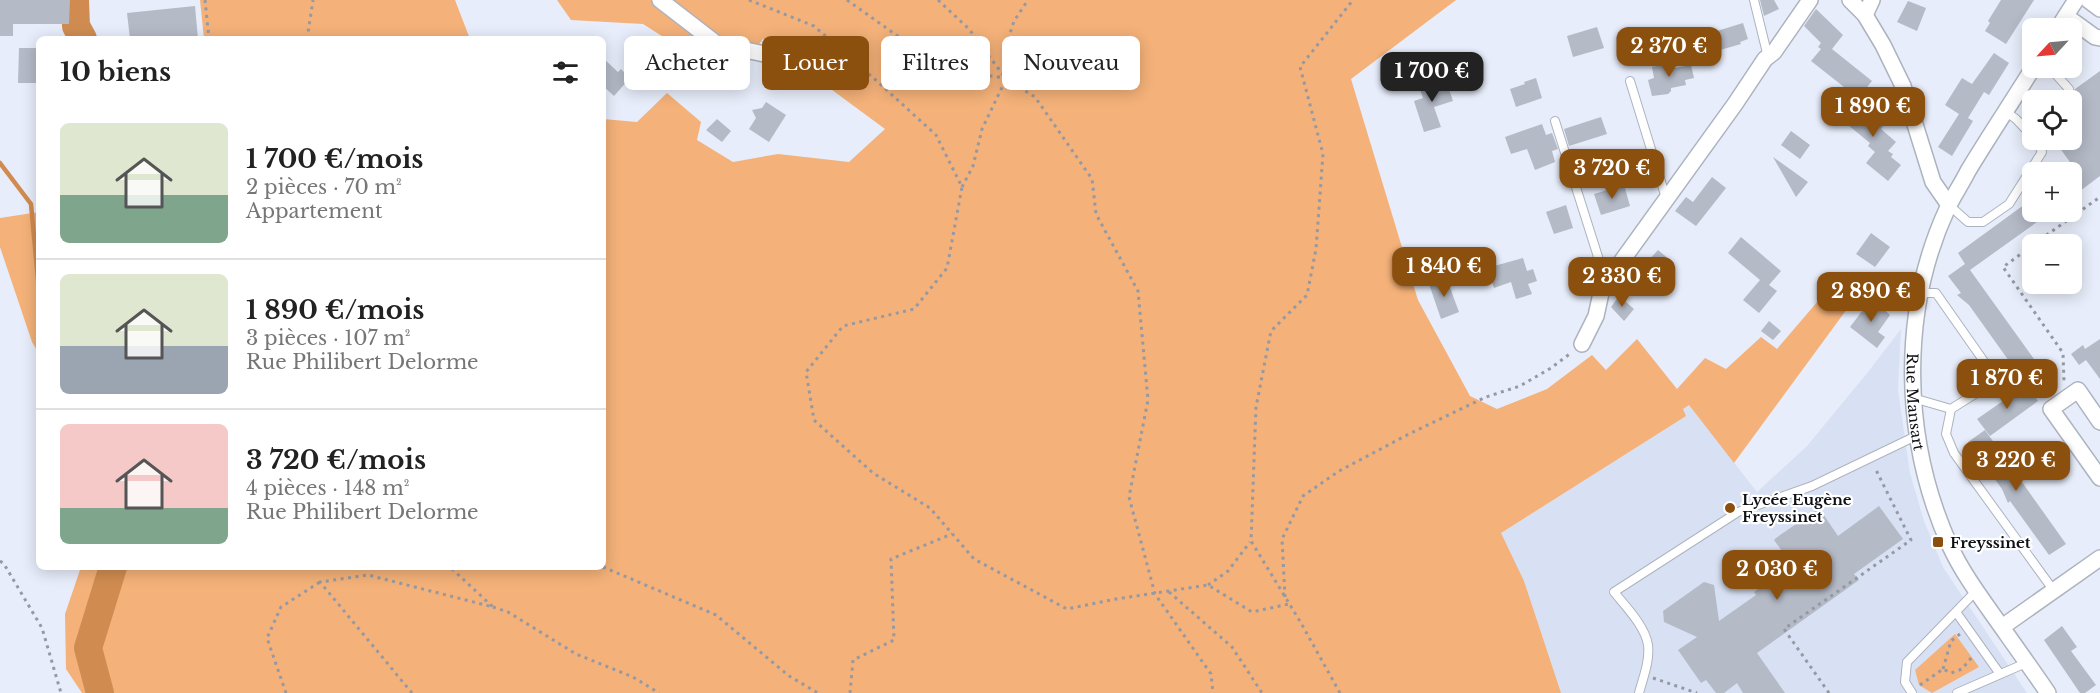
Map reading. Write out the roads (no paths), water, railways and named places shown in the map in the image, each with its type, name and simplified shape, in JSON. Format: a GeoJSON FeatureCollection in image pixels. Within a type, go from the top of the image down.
{"type":"FeatureCollection","features":[{"type":"Feature","properties":{"kind":"street"},"geometry":{"type":"LineString","coordinates":[[660,0],[717,44],[762,54]]}},
{"type":"Feature","properties":{"kind":"street"},"geometry":{"type":"LineString","coordinates":[[1582,344],[1596,316],[1601,293],[1810,0]]}},
{"type":"Feature","properties":{"kind":"street"},"geometry":{"type":"LineString","coordinates":[[1851,0],[1865,15],[1903,86],[1933,182],[1949,205]]}},
{"type":"Feature","properties":{"kind":"street"},"geometry":{"type":"LineString","coordinates":[[1865,15],[1872,0]]}},
{"type":"Feature","properties":{"kind":"street"},"geometry":{"type":"LineString","coordinates":[[2065,18],[2076,0]]}},
{"type":"Feature","properties":{"kind":"street"},"geometry":{"type":"LineString","coordinates":[[2088,0],[2100,9]]}},
{"type":"Feature","properties":{"kind":"street"},"geometry":{"type":"LineString","coordinates":[[2082,31],[2100,38]]}},
{"type":"Feature","properties":{"kind":"street","name":"Rue Mansart"},"geometry":{"type":"LineString","coordinates":[[2026,78],[2004,111],[1949,205],[1931,247],[1920,293],[1913,344],[1913,398],[1922,462],[1932,501],[1950,546],[1976,591],[2048,693]]}},
{"type":"Feature","properties":{"kind":"street"},"geometry":{"type":"LineString","coordinates":[[2097,469],[2051,409],[2078,390],[2100,422]]}},
{"type":"Feature","properties":{"kind":"street"},"geometry":{"type":"LineString","coordinates":[[2001,627],[2100,558]]}},
{"type":"Feature","properties":{"kind":"lane"},"geometry":{"type":"LineString","coordinates":[[1754,0],[1768,57]]}},
{"type":"Feature","properties":{"kind":"lane"},"geometry":{"type":"LineString","coordinates":[[2059,78],[2069,89]]}},
{"type":"Feature","properties":{"kind":"lane"},"geometry":{"type":"LineString","coordinates":[[1630,81],[1666,200]]}},
{"type":"Feature","properties":{"kind":"lane"},"geometry":{"type":"LineString","coordinates":[[2004,111],[2022,125]]}},
{"type":"Feature","properties":{"kind":"lane"},"geometry":{"type":"LineString","coordinates":[[1555,121],[1607,284]]}},
{"type":"Feature","properties":{"kind":"lane"},"geometry":{"type":"LineString","coordinates":[[1949,205],[1968,222],[1983,222],[2009,204],[2042,152],[2041,150]]}},
{"type":"Feature","properties":{"kind":"lane"},"geometry":{"type":"LineString","coordinates":[[1920,293],[1936,293],[1997,380],[1952,409],[1946,434],[1954,453],[2054,591]]}},
{"type":"Feature","properties":{"kind":"lane"},"geometry":{"type":"LineString","coordinates":[[1913,398],[1952,409]]}},
{"type":"Feature","properties":{"kind":"lane"},"geometry":{"type":"LineString","coordinates":[[1639,693],[1648,645],[1642,631],[1614,592],[1738,512],[1812,486],[1918,435]]}},
{"type":"Feature","properties":{"kind":"lane"},"geometry":{"type":"LineString","coordinates":[[1912,692],[1905,682],[1907,662],[1976,591]]}},
{"type":"Feature","properties":{"kind":"lane"},"geometry":{"type":"LineString","coordinates":[[1956,612],[2000,674]]}},
{"type":"Feature","properties":{"kind":"lane"},"geometry":{"type":"LineString","coordinates":[[1958,693],[2026,663]]}},
{"type":"Feature","properties":{"kind":"waterway"},"geometry":{"type":"LineString","coordinates":[[75,0],[76,26],[81,36]]}},
{"type":"Feature","properties":{"kind":"waterway"},"geometry":{"type":"LineString","coordinates":[[0,163],[31,204],[36,258]]}},
{"type":"Feature","properties":{"kind":"waterway"},"geometry":{"type":"LineString","coordinates":[[100,693],[88,648],[112,570]]}},
{"type":"Feature","properties":{"kind":"place","name":"Lycée Eugène Freyssinet"},"geometry":{"type":"Point","coordinates":[1730,508]}},
{"type":"Feature","properties":{"kind":"place","name":"Freyssinet"},"geometry":{"type":"Point","coordinates":[1938,542]}}]}
